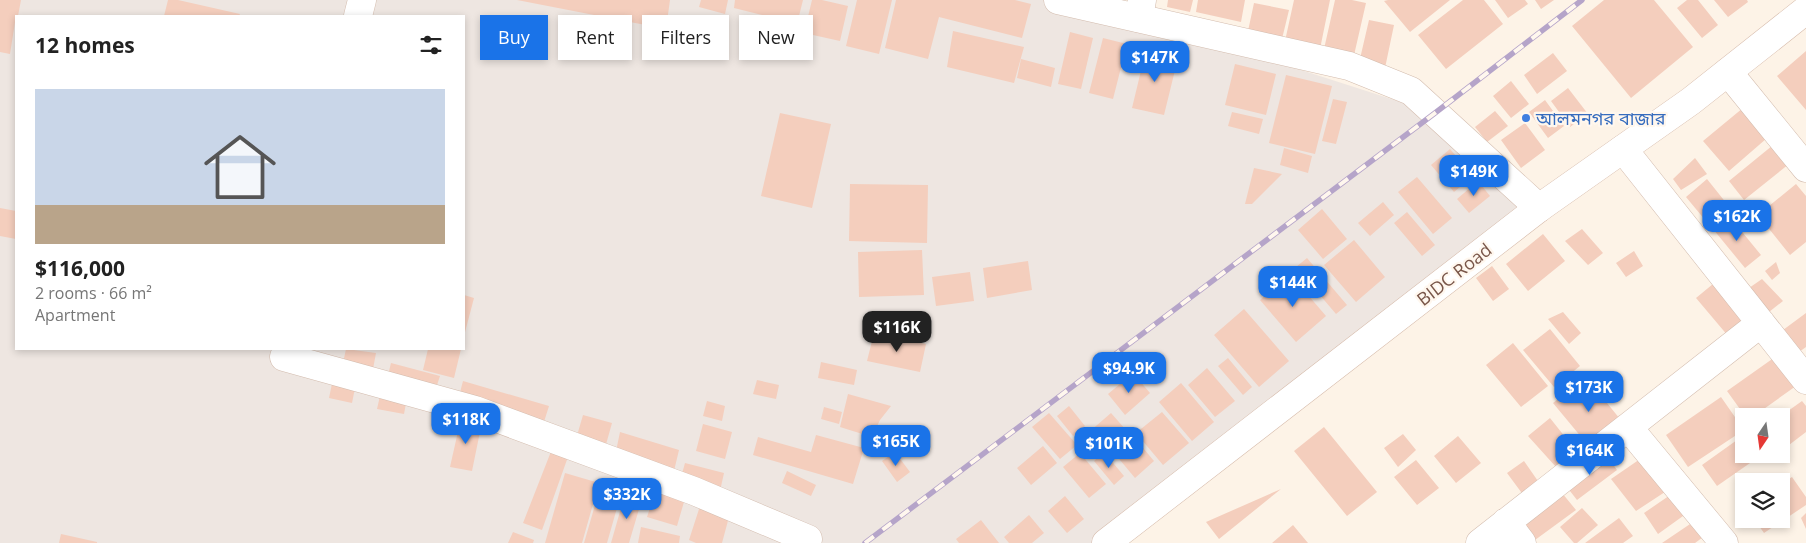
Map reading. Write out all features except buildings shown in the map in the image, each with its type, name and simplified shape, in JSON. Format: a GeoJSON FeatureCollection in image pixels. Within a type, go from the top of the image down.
{"type":"FeatureCollection","features":[{"type":"Feature","properties":{"kind":"street"},"geometry":{"type":"LineString","coordinates":[[358,15],[362,0]]}},
{"type":"Feature","properties":{"kind":"street"},"geometry":{"type":"LineString","coordinates":[[1058,0],[1141,9],[1349,66],[1411,91],[1539,208]]}},
{"type":"Feature","properties":{"kind":"street","name":"BIDC Road"},"geometry":{"type":"LineString","coordinates":[[1106,543],[1539,208],[1691,101],[1806,10]]}},
{"type":"Feature","properties":{"kind":"street"},"geometry":{"type":"LineString","coordinates":[[1728,72],[1806,168]]}},
{"type":"Feature","properties":{"kind":"street"},"geometry":{"type":"LineString","coordinates":[[1623,149],[1806,380]]}},
{"type":"Feature","properties":{"kind":"street"},"geometry":{"type":"LineString","coordinates":[[1480,543],[1514,533],[1628,427],[1761,323]]}},
{"type":"Feature","properties":{"kind":"street"},"geometry":{"type":"LineString","coordinates":[[284,357],[475,410],[694,491],[808,539]]}},
{"type":"Feature","properties":{"kind":"street"},"geometry":{"type":"LineString","coordinates":[[1628,427],[1724,543]]}},
{"type":"Feature","properties":{"kind":"shaded area"},"geometry":{"type":"Polygon","coordinates":[[[0,0],[1059,0],[1139,18],[1435,113],[1539,208],[1106,543],[0,543],[0,0]]]}},
{"type":"Feature","properties":{"kind":"railway"},"geometry":{"type":"LineString","coordinates":[[865,543],[1582,0]]}},
{"type":"Feature","properties":{"kind":"place","name":"আলমনগর বাজার"},"geometry":{"type":"Point","coordinates":[1526,118]}}]}
